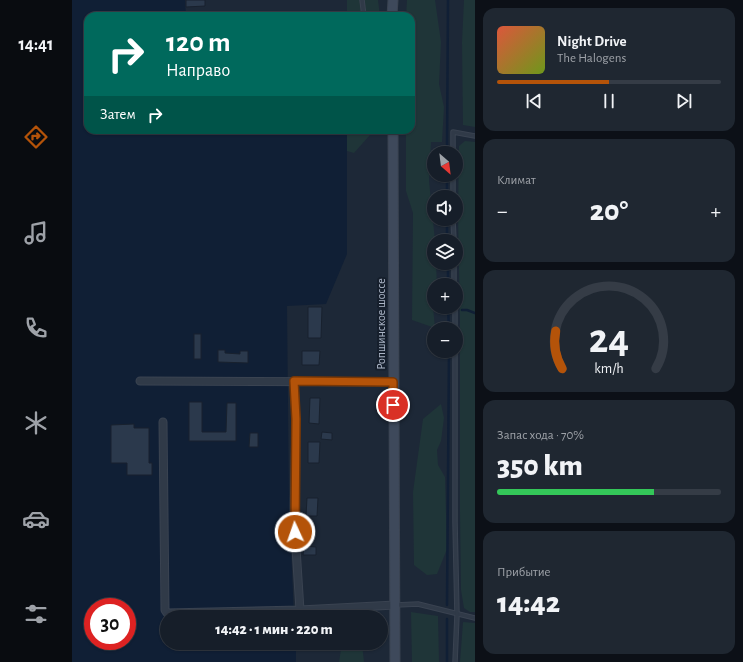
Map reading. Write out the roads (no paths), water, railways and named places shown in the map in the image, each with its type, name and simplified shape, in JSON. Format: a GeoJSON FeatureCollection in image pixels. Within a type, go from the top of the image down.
{"type":"FeatureCollection","features":[{"type":"Feature","properties":{"kind":"main road"},"geometry":{"type":"LineString","coordinates":[[392,0],[392,12]]}},
{"type":"Feature","properties":{"kind":"main road","name":"Ропшинское шоссе"},"geometry":{"type":"LineString","coordinates":[[393,134],[395,662]]}},
{"type":"Feature","properties":{"kind":"street"},"geometry":{"type":"LineString","coordinates":[[140,380],[393,382]]}},
{"type":"Feature","properties":{"kind":"street"},"geometry":{"type":"LineString","coordinates":[[294,381],[296,419],[294,517],[300,610],[395,605]]}},
{"type":"Feature","properties":{"kind":"street"},"geometry":{"type":"LineString","coordinates":[[163,422],[165,610]]}},
{"type":"Feature","properties":{"kind":"lane"},"geometry":{"type":"LineString","coordinates":[[362,0],[364,12]]}},
{"type":"Feature","properties":{"kind":"lane"},"geometry":{"type":"LineString","coordinates":[[453,146],[453,132],[475,136]]}},
{"type":"Feature","properties":{"kind":"lane"},"geometry":{"type":"LineString","coordinates":[[455,358],[455,514],[457,615],[455,662]]}},
{"type":"Feature","properties":{"kind":"lane"},"geometry":{"type":"LineString","coordinates":[[395,605],[418,604],[457,615],[475,618]]}},
{"type":"Feature","properties":{"kind":"water"},"geometry":{"type":"Polygon","coordinates":[[[72,0],[185,0],[186,12],[84,12],[84,134],[347,134],[347,254],[326,304],[287,306],[289,501],[294,610],[160,610],[160,650],[296,650],[296,662],[72,662],[72,0]]]}},
{"type":"Feature","properties":{"kind":"waterway"},"geometry":{"type":"LineString","coordinates":[[447,146],[448,0]]}},
{"type":"Feature","properties":{"kind":"waterway"},"geometry":{"type":"LineString","coordinates":[[447,182],[447,190]]}},
{"type":"Feature","properties":{"kind":"waterway"},"geometry":{"type":"LineString","coordinates":[[447,226],[447,234]]}},
{"type":"Feature","properties":{"kind":"waterway"},"geometry":{"type":"LineString","coordinates":[[448,270],[448,278]]}},
{"type":"Feature","properties":{"kind":"waterway"},"geometry":{"type":"LineString","coordinates":[[463,310],[475,313]]}},
{"type":"Feature","properties":{"kind":"waterway"},"geometry":{"type":"LineString","coordinates":[[448,314],[449,322]]}},
{"type":"Feature","properties":{"kind":"waterway"},"geometry":{"type":"LineString","coordinates":[[447,605],[449,358]]}},
{"type":"Feature","properties":{"kind":"waterway"},"geometry":{"type":"LineString","coordinates":[[447,619],[447,662]]}}]}
